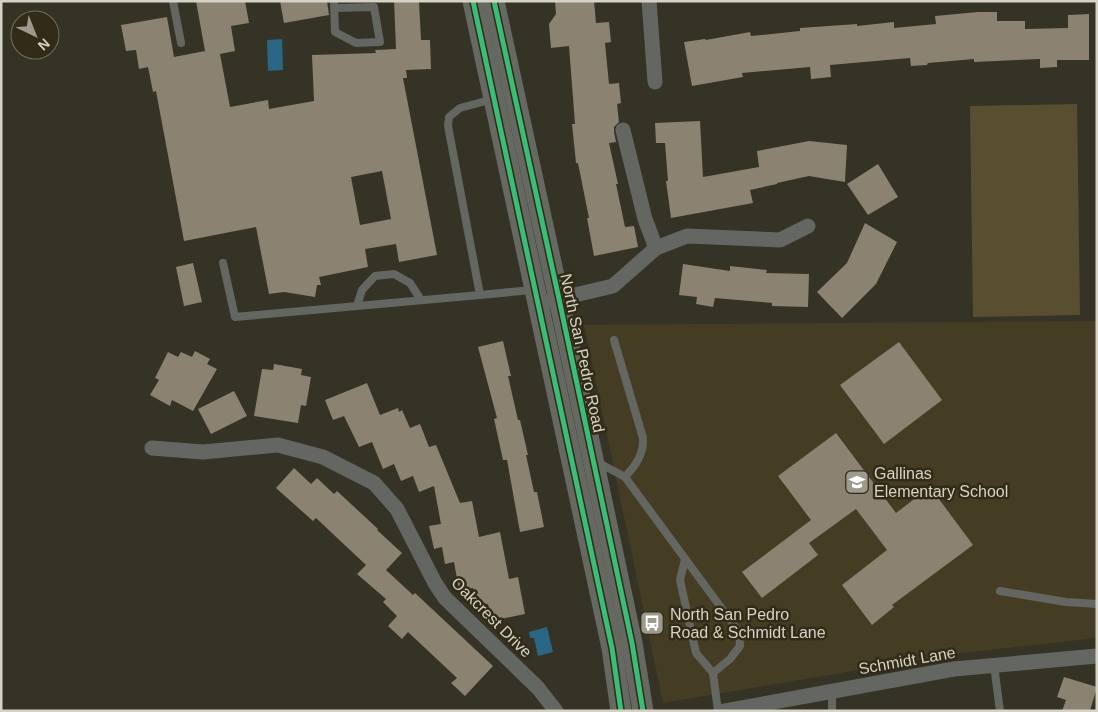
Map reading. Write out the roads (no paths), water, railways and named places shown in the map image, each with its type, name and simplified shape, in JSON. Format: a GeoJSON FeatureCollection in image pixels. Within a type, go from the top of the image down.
{"type":"FeatureCollection","features":[{"type":"Feature","properties":{"kind":"main road","name":"North San Pedro Road"},"geometry":{"type":"LineString","coordinates":[[473,1],[612,648],[621,711]]}},
{"type":"Feature","properties":{"kind":"main road","name":"North San Pedro Road"},"geometry":{"type":"LineString","coordinates":[[494,1],[632,643],[643,711]]}},
{"type":"Feature","properties":{"kind":"street"},"geometry":{"type":"LineString","coordinates":[[649,1],[654,82]]}},
{"type":"Feature","properties":{"kind":"street"},"geometry":{"type":"LineString","coordinates":[[623,130],[645,219],[656,248]]}},
{"type":"Feature","properties":{"kind":"street"},"geometry":{"type":"LineString","coordinates":[[536,297],[559,299],[613,286],[656,248],[686,236],[780,240],[808,226]]}},
{"type":"Feature","properties":{"kind":"street","name":"Oakcrest Drive"},"geometry":{"type":"LineString","coordinates":[[152,448],[203,452],[278,445],[323,457],[374,483],[397,509],[434,583],[445,598],[538,688],[556,711]]}},
{"type":"Feature","properties":{"kind":"street","name":"Schmidt Lane"},"geometry":{"type":"LineString","coordinates":[[725,711],[954,668],[1097,656]]}},
{"type":"Feature","properties":{"kind":"lane"},"geometry":{"type":"LineString","coordinates":[[172,1],[181,43]]}},
{"type":"Feature","properties":{"kind":"lane"},"geometry":{"type":"LineString","coordinates":[[334,5],[374,7],[380,42],[356,43],[335,32],[334,5]]}},
{"type":"Feature","properties":{"kind":"lane"},"geometry":{"type":"LineString","coordinates":[[480,295],[448,126],[449,117],[460,108],[493,99]]}},
{"type":"Feature","properties":{"kind":"lane"},"geometry":{"type":"LineString","coordinates":[[223,263],[235,317],[480,295],[536,297]]}},
{"type":"Feature","properties":{"kind":"lane"},"geometry":{"type":"LineString","coordinates":[[356,306],[362,290],[375,276],[394,274],[410,283],[421,300]]}},
{"type":"Feature","properties":{"kind":"lane"},"geometry":{"type":"LineString","coordinates":[[614,340],[643,438],[644,448],[637,463],[626,477]]}},
{"type":"Feature","properties":{"kind":"lane"},"geometry":{"type":"LineString","coordinates":[[593,461],[626,477],[738,632],[740,646],[730,659],[713,673]]}},
{"type":"Feature","properties":{"kind":"lane"},"geometry":{"type":"LineString","coordinates":[[684,559],[680,580],[696,653],[713,673],[718,711]]}},
{"type":"Feature","properties":{"kind":"lane"},"geometry":{"type":"LineString","coordinates":[[1000,591],[1066,602],[1097,604]]}},
{"type":"Feature","properties":{"kind":"lane"},"geometry":{"type":"LineString","coordinates":[[994,665],[1000,711]]}},
{"type":"Feature","properties":{"kind":"lane"},"geometry":{"type":"LineString","coordinates":[[832,691],[832,711]]}},
{"type":"Feature","properties":{"kind":"water"},"geometry":{"type":"Polygon","coordinates":[[[282,39],[283,70],[268,71],[267,40],[282,39]]]}},
{"type":"Feature","properties":{"kind":"water"},"geometry":{"type":"Polygon","coordinates":[[[547,627],[553,652],[538,656],[534,638],[530,638],[529,632],[547,627]]]}},
{"type":"Feature","properties":{"kind":"place","name":"Gallinas Elementary School"},"geometry":{"type":"Point","coordinates":[857,482]}},
{"type":"Feature","properties":{"kind":"place","name":"North San Pedro Road & Schmidt Lane"},"geometry":{"type":"Point","coordinates":[652,623]}}]}
